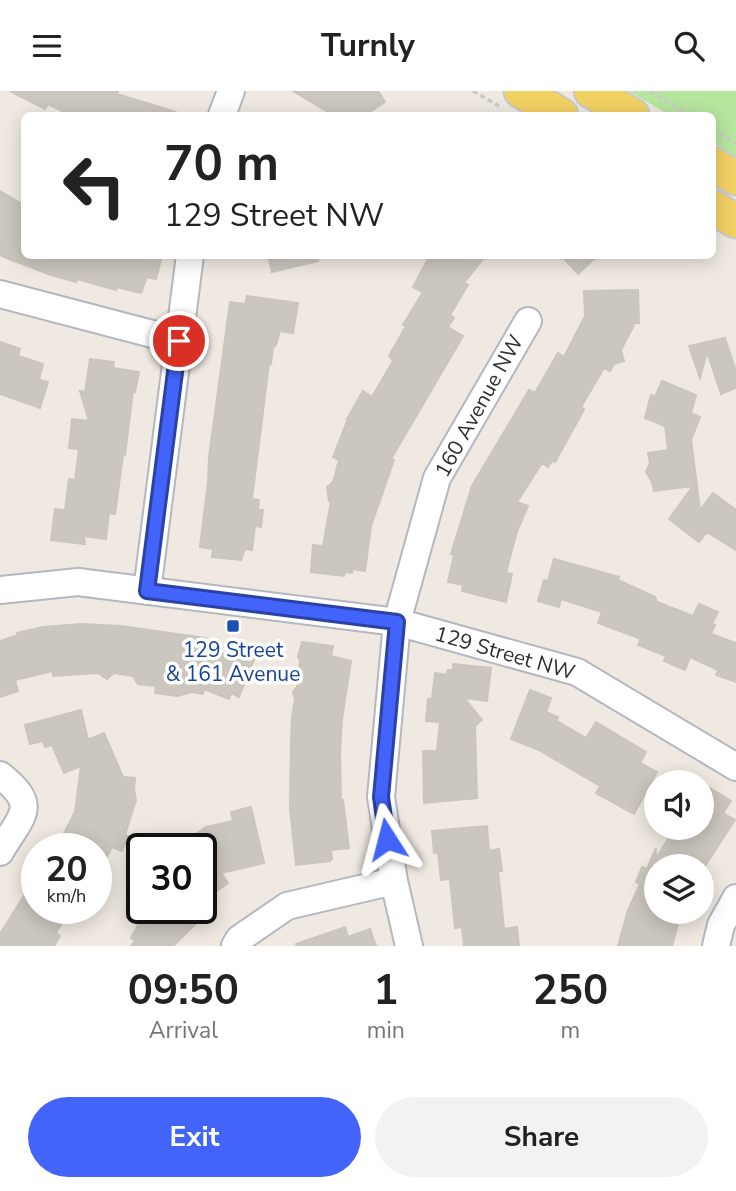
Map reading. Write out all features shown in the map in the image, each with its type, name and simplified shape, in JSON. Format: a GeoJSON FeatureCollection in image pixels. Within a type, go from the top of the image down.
{"type":"FeatureCollection","features":[{"type":"Feature","properties":{"kind":"main road"},"geometry":{"type":"LineString","coordinates":[[592,91],[627,112]]}},
{"type":"Feature","properties":{"kind":"main road"},"geometry":{"type":"LineString","coordinates":[[512,100],[551,112]]}},
{"type":"Feature","properties":{"kind":"main road"},"geometry":{"type":"LineString","coordinates":[[716,166],[736,178]]}},
{"type":"Feature","properties":{"kind":"main road"},"geometry":{"type":"LineString","coordinates":[[716,209],[736,221]]}},
{"type":"Feature","properties":{"kind":"street"},"geometry":{"type":"LineString","coordinates":[[147,591],[189,259]]}},
{"type":"Feature","properties":{"kind":"street"},"geometry":{"type":"LineString","coordinates":[[0,294],[179,341]]}},
{"type":"Feature","properties":{"kind":"street","name":"160 Avenue NW"},"geometry":{"type":"LineString","coordinates":[[409,946],[394,881],[381,797],[397,622],[437,478],[528,321]]}},
{"type":"Feature","properties":{"kind":"street","name":"129 Street NW"},"geometry":{"type":"LineString","coordinates":[[0,590],[78,582],[397,622],[577,672],[736,767]]}},
{"type":"Feature","properties":{"kind":"street"},"geometry":{"type":"LineString","coordinates":[[0,775],[19,791],[25,801],[23,812],[0,852]]}},
{"type":"Feature","properties":{"kind":"street"},"geometry":{"type":"LineString","coordinates":[[237,943],[287,906],[394,881]]}},
{"type":"Feature","properties":{"kind":"street"},"geometry":{"type":"LineString","coordinates":[[716,946],[721,925],[736,898]]}},
{"type":"Feature","properties":{"kind":"path"},"geometry":{"type":"LineString","coordinates":[[473,91],[512,100]]}},
{"type":"Feature","properties":{"kind":"path"},"geometry":{"type":"LineString","coordinates":[[650,91],[685,112]]}},
{"type":"Feature","properties":{"kind":"path"},"geometry":{"type":"LineString","coordinates":[[716,131],[736,143]]}},
{"type":"Feature","properties":{"kind":"green space"},"geometry":{"type":"Polygon","coordinates":[[[629,91],[736,91],[736,157],[716,144],[716,112],[664,112],[629,91]]]}},
{"type":"Feature","properties":{"kind":"building"},"geometry":{"type":"Polygon","coordinates":[[[10,91],[118,91],[117,94],[176,112],[64,112],[48,104],[45,109],[10,91]]]}},
{"type":"Feature","properties":{"kind":"building"},"geometry":{"type":"Polygon","coordinates":[[[293,91],[378,91],[385,102],[370,112],[328,112],[293,91]]]}},
{"type":"Feature","properties":{"kind":"building"},"geometry":{"type":"Polygon","coordinates":[[[0,191],[21,203],[21,259],[161,259],[156,279],[147,277],[141,293],[117,287],[116,290],[77,279],[76,282],[0,255],[0,191]]]}},
{"type":"Feature","properties":{"kind":"building"},"geometry":{"type":"Polygon","coordinates":[[[269,259],[318,259],[318,261],[272,272],[269,259]]]}},
{"type":"Feature","properties":{"kind":"building"},"geometry":{"type":"Polygon","coordinates":[[[428,259],[483,259],[464,283],[468,285],[450,315],[454,318],[448,327],[463,336],[391,459],[394,460],[371,526],[365,571],[353,569],[352,573],[345,572],[344,576],[311,572],[313,545],[323,546],[331,501],[327,487],[333,482],[339,460],[333,457],[347,419],[363,391],[372,397],[393,361],[389,356],[406,326],[403,325],[423,292],[413,287],[428,259]]]}},
{"type":"Feature","properties":{"kind":"building"},"geometry":{"type":"Polygon","coordinates":[[[565,259],[594,259],[578,274],[565,259]]]}},
{"type":"Feature","properties":{"kind":"building"},"geometry":{"type":"Polygon","coordinates":[[[638,290],[639,323],[635,323],[621,350],[624,361],[614,364],[610,371],[604,368],[581,407],[584,409],[555,462],[552,461],[548,467],[542,463],[517,502],[528,506],[517,531],[506,573],[512,574],[506,602],[462,591],[463,585],[448,582],[454,555],[451,554],[472,486],[529,390],[535,393],[558,353],[564,357],[585,316],[584,291],[638,290]]]}},
{"type":"Feature","properties":{"kind":"building"},"geometry":{"type":"Polygon","coordinates":[[[247,296],[298,303],[293,333],[280,331],[269,364],[252,499],[259,500],[258,510],[263,510],[261,527],[255,526],[252,550],[245,549],[241,560],[212,557],[213,549],[200,547],[230,302],[245,304],[247,296]]]}},
{"type":"Feature","properties":{"kind":"building"},"geometry":{"type":"Polygon","coordinates":[[[725,338],[736,371],[736,388],[721,394],[707,352],[700,378],[689,346],[725,338]]]}},
{"type":"Feature","properties":{"kind":"building"},"geometry":{"type":"Polygon","coordinates":[[[0,342],[20,349],[18,356],[43,364],[39,380],[48,382],[40,408],[0,394],[0,342]]]}},
{"type":"Feature","properties":{"kind":"building"},"geometry":{"type":"Polygon","coordinates":[[[90,359],[114,362],[113,368],[139,372],[135,392],[133,391],[115,514],[109,513],[106,539],[84,536],[85,544],[51,540],[55,509],[65,510],[69,479],[75,480],[79,449],[69,448],[72,419],[89,421],[80,391],[85,392],[90,359]]]}},
{"type":"Feature","properties":{"kind":"building"},"geometry":{"type":"Polygon","coordinates":[[[662,381],[696,395],[691,413],[700,417],[691,440],[700,510],[713,493],[736,510],[736,550],[707,532],[699,542],[669,519],[693,486],[654,491],[646,472],[650,463],[648,453],[668,450],[665,426],[645,418],[651,395],[655,397],[662,381]]]}},
{"type":"Feature","properties":{"kind":"building"},"geometry":{"type":"Polygon","coordinates":[[[554,559],[619,577],[618,580],[655,597],[657,602],[693,616],[699,604],[718,612],[711,634],[736,643],[736,682],[716,675],[718,670],[690,657],[685,670],[664,661],[666,656],[638,645],[641,639],[598,623],[602,612],[561,599],[559,607],[538,601],[544,580],[548,581],[554,559]]]}},
{"type":"Feature","properties":{"kind":"building"},"geometry":{"type":"Polygon","coordinates":[[[82,624],[121,626],[206,638],[205,646],[233,658],[240,642],[258,650],[239,697],[231,693],[229,699],[204,689],[203,694],[192,692],[177,696],[155,693],[156,686],[138,684],[133,676],[114,673],[107,679],[98,673],[53,676],[53,671],[15,680],[18,691],[0,697],[0,641],[18,635],[17,633],[43,627],[82,624]]]}},
{"type":"Feature","properties":{"kind":"building"},"geometry":{"type":"Polygon","coordinates":[[[302,642],[333,646],[331,656],[351,661],[340,752],[341,800],[349,848],[331,850],[330,861],[296,865],[290,809],[291,741],[295,699],[293,692],[297,687],[298,657],[302,642]]]}},
{"type":"Feature","properties":{"kind":"building"},"geometry":{"type":"Polygon","coordinates":[[[453,664],[491,668],[487,701],[464,698],[482,720],[475,726],[477,798],[424,803],[423,751],[437,751],[440,722],[426,721],[428,699],[432,699],[435,673],[447,675],[448,670],[453,670],[453,664]]]}},
{"type":"Feature","properties":{"kind":"building"},"geometry":{"type":"Polygon","coordinates":[[[530,690],[551,698],[546,712],[558,717],[557,721],[586,738],[596,722],[646,752],[640,763],[653,770],[644,770],[644,796],[634,814],[596,793],[600,786],[539,750],[511,739],[530,690]]]}},
{"type":"Feature","properties":{"kind":"building"},"geometry":{"type":"Polygon","coordinates":[[[81,710],[88,740],[104,733],[123,777],[135,778],[136,800],[122,851],[112,847],[112,833],[64,833],[75,812],[81,766],[64,773],[52,745],[45,747],[43,741],[30,744],[25,725],[81,710]]]}},
{"type":"Feature","properties":{"kind":"building"},"geometry":{"type":"Polygon","coordinates":[[[714,790],[731,801],[723,813],[735,820],[713,854],[659,854],[667,840],[714,840],[714,790]]]}},
{"type":"Feature","properties":{"kind":"building"},"geometry":{"type":"Polygon","coordinates":[[[251,807],[264,863],[221,873],[228,883],[217,891],[217,833],[198,833],[206,827],[233,821],[231,812],[251,807]]]}},
{"type":"Feature","properties":{"kind":"building"},"geometry":{"type":"Polygon","coordinates":[[[487,826],[489,851],[499,849],[502,871],[498,871],[504,929],[517,927],[519,946],[464,946],[462,927],[455,928],[450,879],[441,880],[438,852],[434,853],[432,831],[487,826]]]}},
{"type":"Feature","properties":{"kind":"building"},"geometry":{"type":"Polygon","coordinates":[[[642,867],[644,924],[678,924],[672,946],[618,946],[628,910],[640,884],[636,882],[642,867]]]}},
{"type":"Feature","properties":{"kind":"building"},"geometry":{"type":"Polygon","coordinates":[[[21,901],[21,924],[61,924],[56,933],[60,936],[54,946],[0,946],[0,934],[21,901]]]}},
{"type":"Feature","properties":{"kind":"building"},"geometry":{"type":"Polygon","coordinates":[[[138,924],[196,924],[173,946],[131,946],[135,940],[131,938],[138,924]]]}},
{"type":"Feature","properties":{"kind":"building"},"geometry":{"type":"Polygon","coordinates":[[[345,927],[348,937],[370,929],[376,946],[296,944],[345,927]]]}},
{"type":"Feature","properties":{"kind":"place","name":"129 Street & 161 Avenue"},"geometry":{"type":"Point","coordinates":[233,626]}},
{"type":"Feature","properties":{"kind":"route"},"geometry":{"type":"LineString","coordinates":[[179,341],[147,591],[397,622],[381,797],[387,839]]}}]}
